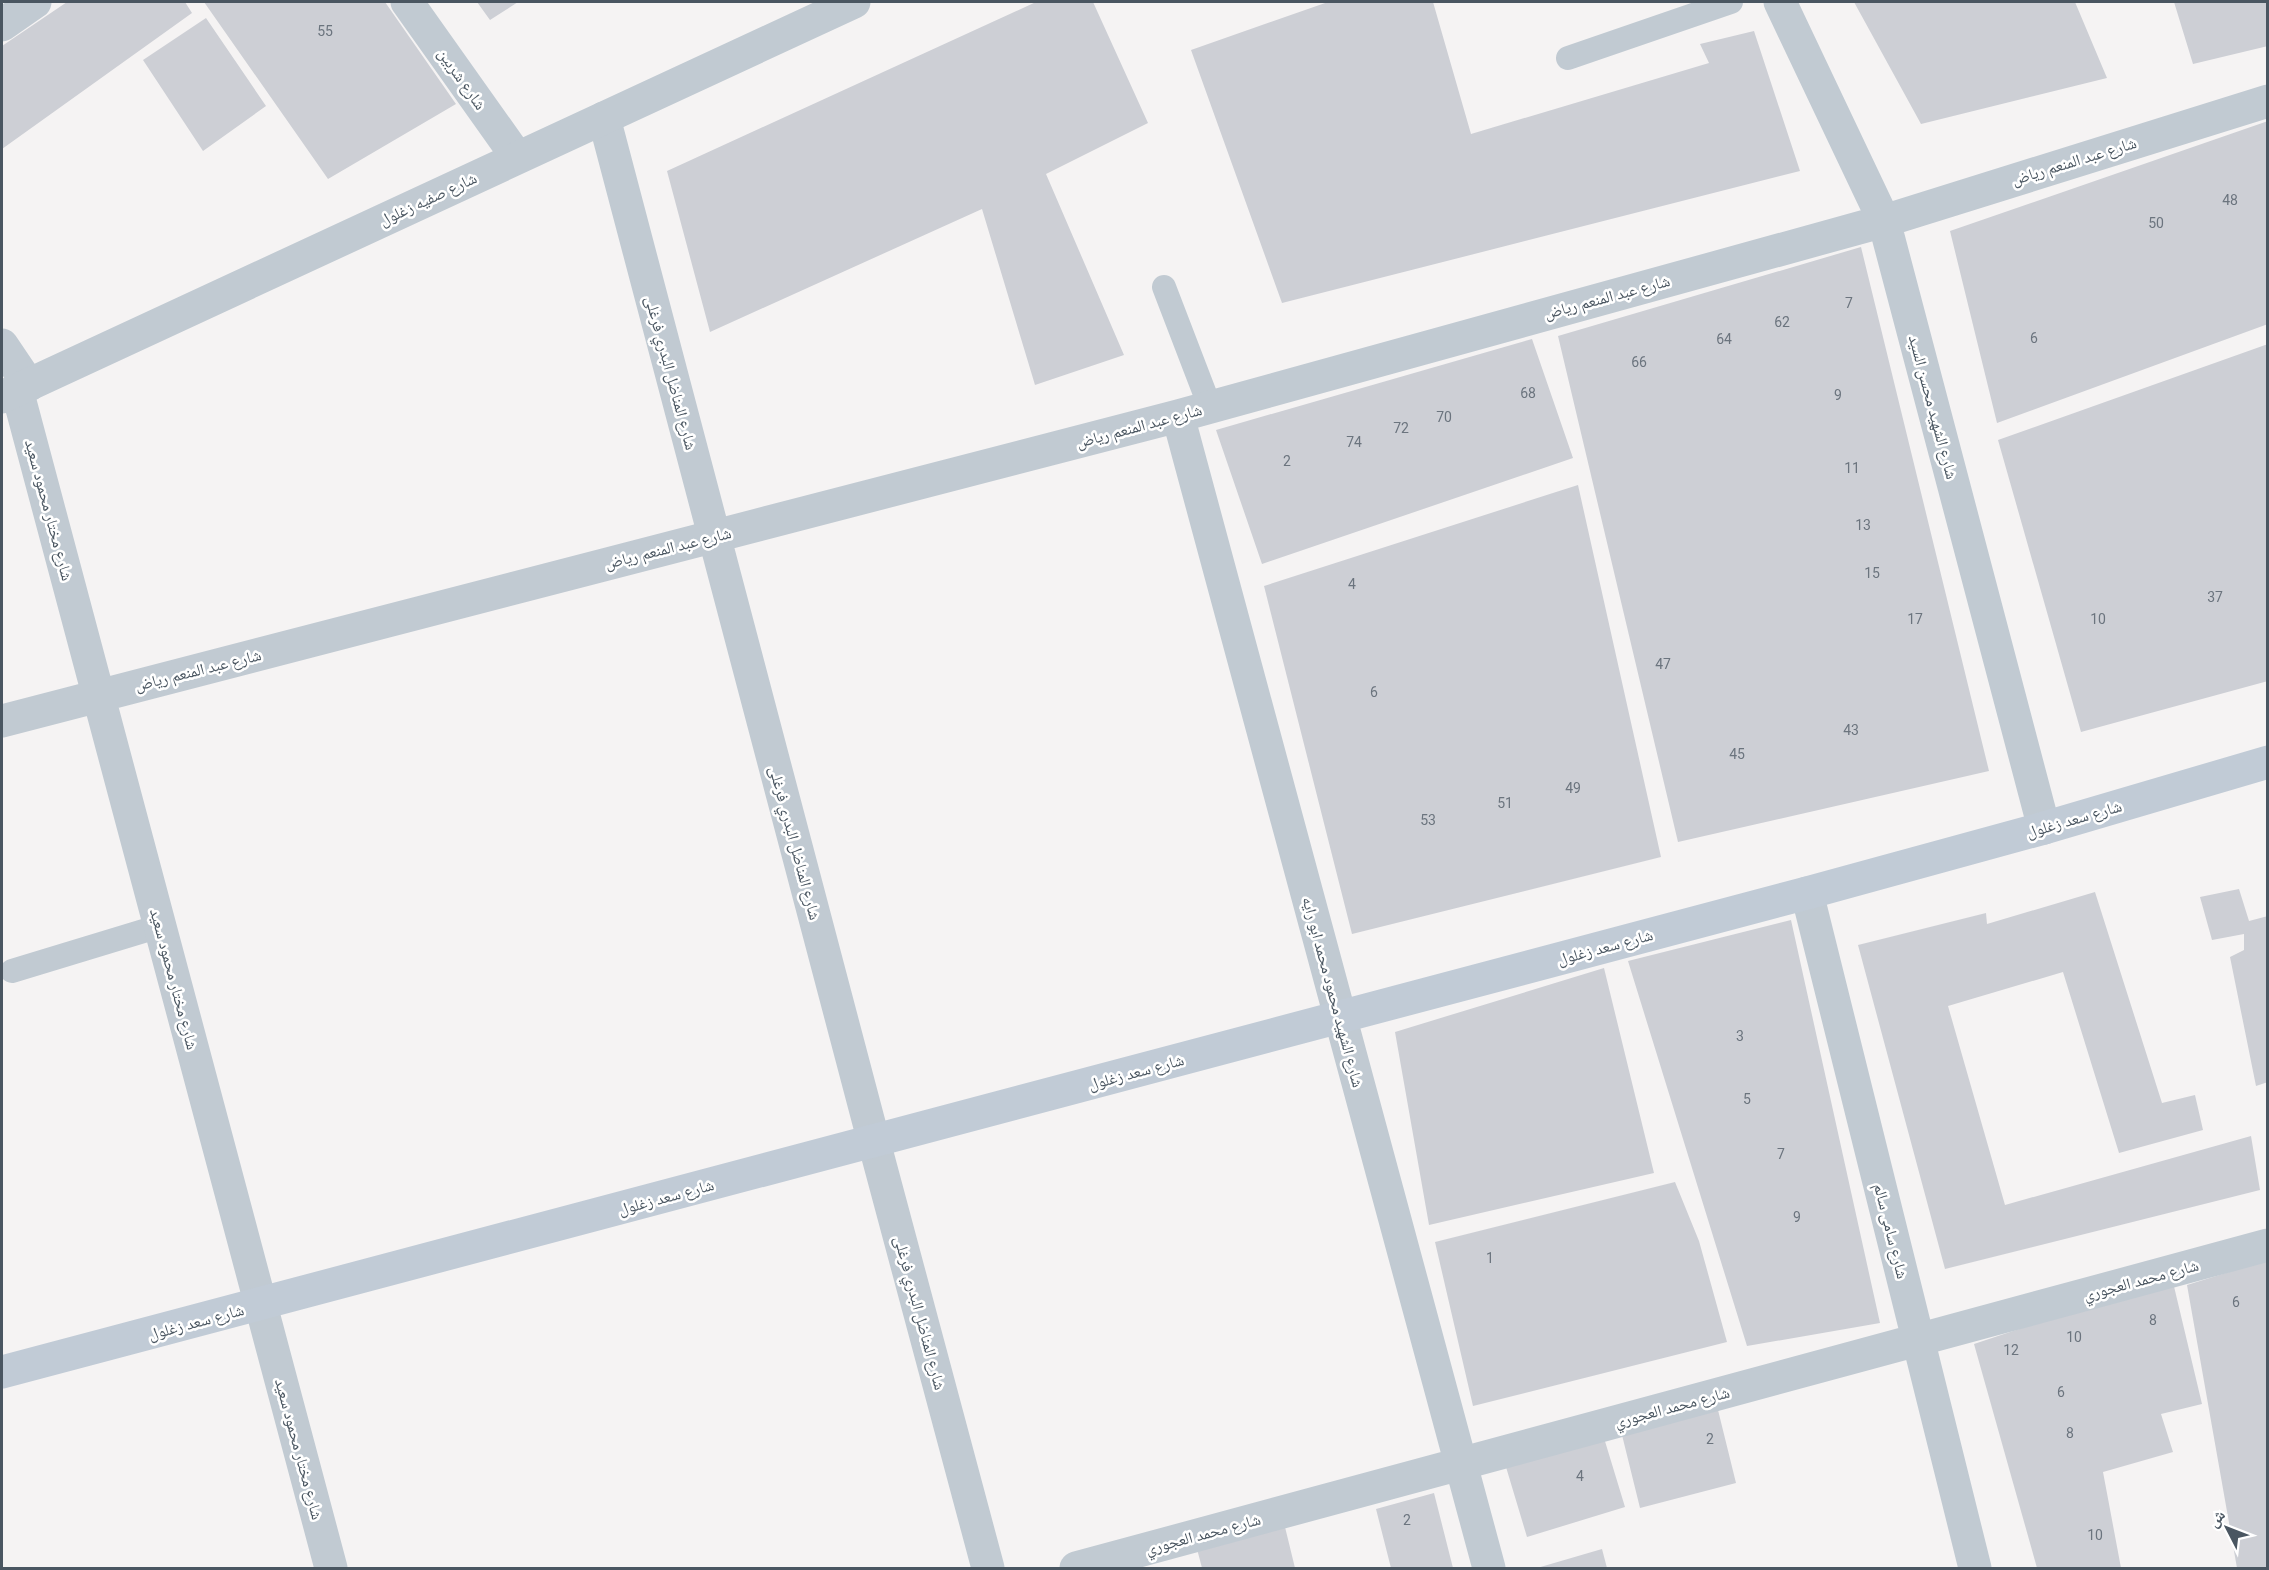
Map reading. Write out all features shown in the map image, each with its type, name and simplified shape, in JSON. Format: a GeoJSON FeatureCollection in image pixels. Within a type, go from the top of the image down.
{"type":"FeatureCollection","features":[{"type":"Feature","properties":{"kind":"main road","name":"شارع سعد زغلول"},"geometry":{"type":"LineString","coordinates":[[2,1372],[1807,893],[2044,828],[2268,762]]}},
{"type":"Feature","properties":{"kind":"street"},"geometry":{"type":"LineString","coordinates":[[2,25],[35,2]]}},
{"type":"Feature","properties":{"kind":"street","name":"شارع شربين"},"geometry":{"type":"LineString","coordinates":[[407,2],[517,158]]}},
{"type":"Feature","properties":{"kind":"street","name":"شارع صفيه زغلول"},"geometry":{"type":"LineString","coordinates":[[16,391],[854,2]]}},
{"type":"Feature","properties":{"kind":"street","name":"شارع الشهيد محسن السيد"},"geometry":{"type":"LineString","coordinates":[[1780,2],[1884,221],[2044,828]]}},
{"type":"Feature","properties":{"kind":"street","name":"شارع عبد المنعم رياض"},"geometry":{"type":"LineString","coordinates":[[2,721],[1178,416],[1884,221],[2268,100]]}},
{"type":"Feature","properties":{"kind":"street","name":"شارع المناضل البدري فرغلى"},"geometry":{"type":"LineString","coordinates":[[604,118],[713,537],[988,1569]]}},
{"type":"Feature","properties":{"kind":"street","name":"شارع مختار محمود سعيد"},"geometry":{"type":"LineString","coordinates":[[2,345],[98,695],[331,1569]]}},
{"type":"Feature","properties":{"kind":"street","name":"شارع الشهيد محمود محمد ابو رايه"},"geometry":{"type":"LineString","coordinates":[[1178,416],[1489,1569]]}},
{"type":"Feature","properties":{"kind":"street","name":"شارع سامى سالم"},"geometry":{"type":"LineString","coordinates":[[1807,893],[1975,1569]]}},
{"type":"Feature","properties":{"kind":"street","name":"شارع محمد العجوري"},"geometry":{"type":"LineString","coordinates":[[1076,1569],[2268,1245]]}},
{"type":"Feature","properties":{"kind":"lane"},"geometry":{"type":"LineString","coordinates":[[1568,58],[1731,2]]}},
{"type":"Feature","properties":{"kind":"lane"},"geometry":{"type":"LineString","coordinates":[[1164,287],[1210,407]]}},
{"type":"Feature","properties":{"kind":"lane"},"geometry":{"type":"LineString","coordinates":[[12,971],[160,926]]}},
{"type":"Feature","properties":{"kind":"building"},"geometry":{"type":"Polygon","coordinates":[[[67,2],[185,2],[192,13],[2,149],[2,46],[67,2]]]}},
{"type":"Feature","properties":{"kind":"building"},"geometry":{"type":"Polygon","coordinates":[[[204,2],[385,2],[456,104],[328,179],[204,2]]]}},
{"type":"Feature","properties":{"kind":"building"},"geometry":{"type":"Polygon","coordinates":[[[477,2],[518,2],[490,20],[477,2]]]}},
{"type":"Feature","properties":{"kind":"building"},"geometry":{"type":"Polygon","coordinates":[[[1036,2],[1093,2],[1148,123],[1046,174],[1124,355],[1035,385],[982,209],[710,332],[667,171],[1036,2]]]}},
{"type":"Feature","properties":{"kind":"building"},"geometry":{"type":"Polygon","coordinates":[[[1328,2],[1433,2],[1471,134],[1709,63],[1700,44],[1754,31],[1800,171],[1282,303],[1191,50],[1328,2]]]}},
{"type":"Feature","properties":{"kind":"building"},"geometry":{"type":"Polygon","coordinates":[[[1854,2],[2075,2],[2107,78],[1921,124],[1854,2]]]}},
{"type":"Feature","properties":{"kind":"building"},"geometry":{"type":"Polygon","coordinates":[[[2174,2],[2268,2],[2268,46],[2193,64],[2174,2]]]}},
{"type":"Feature","properties":{"kind":"building"},"geometry":{"type":"Polygon","coordinates":[[[206,18],[266,106],[203,151],[143,60],[206,18]]]}},
{"type":"Feature","properties":{"kind":"building"},"geometry":{"type":"Polygon","coordinates":[[[2268,121],[2268,324],[1997,423],[1950,231],[2268,121]]]}},
{"type":"Feature","properties":{"kind":"building"},"geometry":{"type":"Polygon","coordinates":[[[1861,247],[1989,771],[1678,842],[1558,336],[1861,247]]]}},
{"type":"Feature","properties":{"kind":"building"},"geometry":{"type":"Polygon","coordinates":[[[1532,339],[1573,458],[1262,564],[1216,430],[1532,339]]]}},
{"type":"Feature","properties":{"kind":"building"},"geometry":{"type":"Polygon","coordinates":[[[2268,344],[2268,681],[2081,732],[1998,440],[2268,344]]]}},
{"type":"Feature","properties":{"kind":"building"},"geometry":{"type":"Polygon","coordinates":[[[1578,485],[1661,857],[1352,934],[1264,586],[1578,485]]]}},
{"type":"Feature","properties":{"kind":"building"},"geometry":{"type":"Polygon","coordinates":[[[2239,889],[2249,921],[2268,916],[2268,1082],[2256,1086],[2230,957],[2244,950],[2244,934],[2212,940],[2200,897],[2239,889]]]}},
{"type":"Feature","properties":{"kind":"building"},"geometry":{"type":"Polygon","coordinates":[[[2095,892],[2162,1103],[2195,1095],[2203,1130],[2119,1153],[2063,972],[1948,1006],[2005,1205],[2251,1136],[2260,1190],[1945,1269],[1858,945],[1986,913],[1987,924],[2095,892]]]}},
{"type":"Feature","properties":{"kind":"building"},"geometry":{"type":"Polygon","coordinates":[[[1791,920],[1880,1323],[1747,1346],[1628,961],[1791,920]]]}},
{"type":"Feature","properties":{"kind":"building"},"geometry":{"type":"Polygon","coordinates":[[[1604,968],[1654,1173],[1429,1225],[1395,1032],[1604,968]]]}},
{"type":"Feature","properties":{"kind":"building"},"geometry":{"type":"Polygon","coordinates":[[[1675,1182],[1699,1241],[1727,1342],[1473,1406],[1435,1242],[1675,1182]]]}},
{"type":"Feature","properties":{"kind":"building"},"geometry":{"type":"Polygon","coordinates":[[[2268,1260],[2268,1568],[2237,1568],[2187,1285],[2268,1260]]]}},
{"type":"Feature","properties":{"kind":"building"},"geometry":{"type":"Polygon","coordinates":[[[2172,1278],[2202,1404],[2161,1414],[2173,1452],[2103,1472],[2121,1568],[2037,1568],[1974,1344],[2172,1278]]]}},
{"type":"Feature","properties":{"kind":"building"},"geometry":{"type":"Polygon","coordinates":[[[1718,1410],[1736,1483],[1640,1508],[1622,1435],[1718,1410]]]}},
{"type":"Feature","properties":{"kind":"building"},"geometry":{"type":"Polygon","coordinates":[[[1604,1438],[1625,1507],[1527,1537],[1506,1467],[1604,1438]]]}},
{"type":"Feature","properties":{"kind":"building"},"geometry":{"type":"Polygon","coordinates":[[[1434,1493],[1453,1568],[1391,1568],[1376,1509],[1434,1493]]]}},
{"type":"Feature","properties":{"kind":"building"},"geometry":{"type":"Polygon","coordinates":[[[1285,1527],[1295,1568],[1202,1568],[1197,1549],[1285,1527]]]}},
{"type":"Feature","properties":{"kind":"building"},"geometry":{"type":"Polygon","coordinates":[[[1602,1549],[1607,1568],[1537,1568],[1602,1549]]]}}]}
